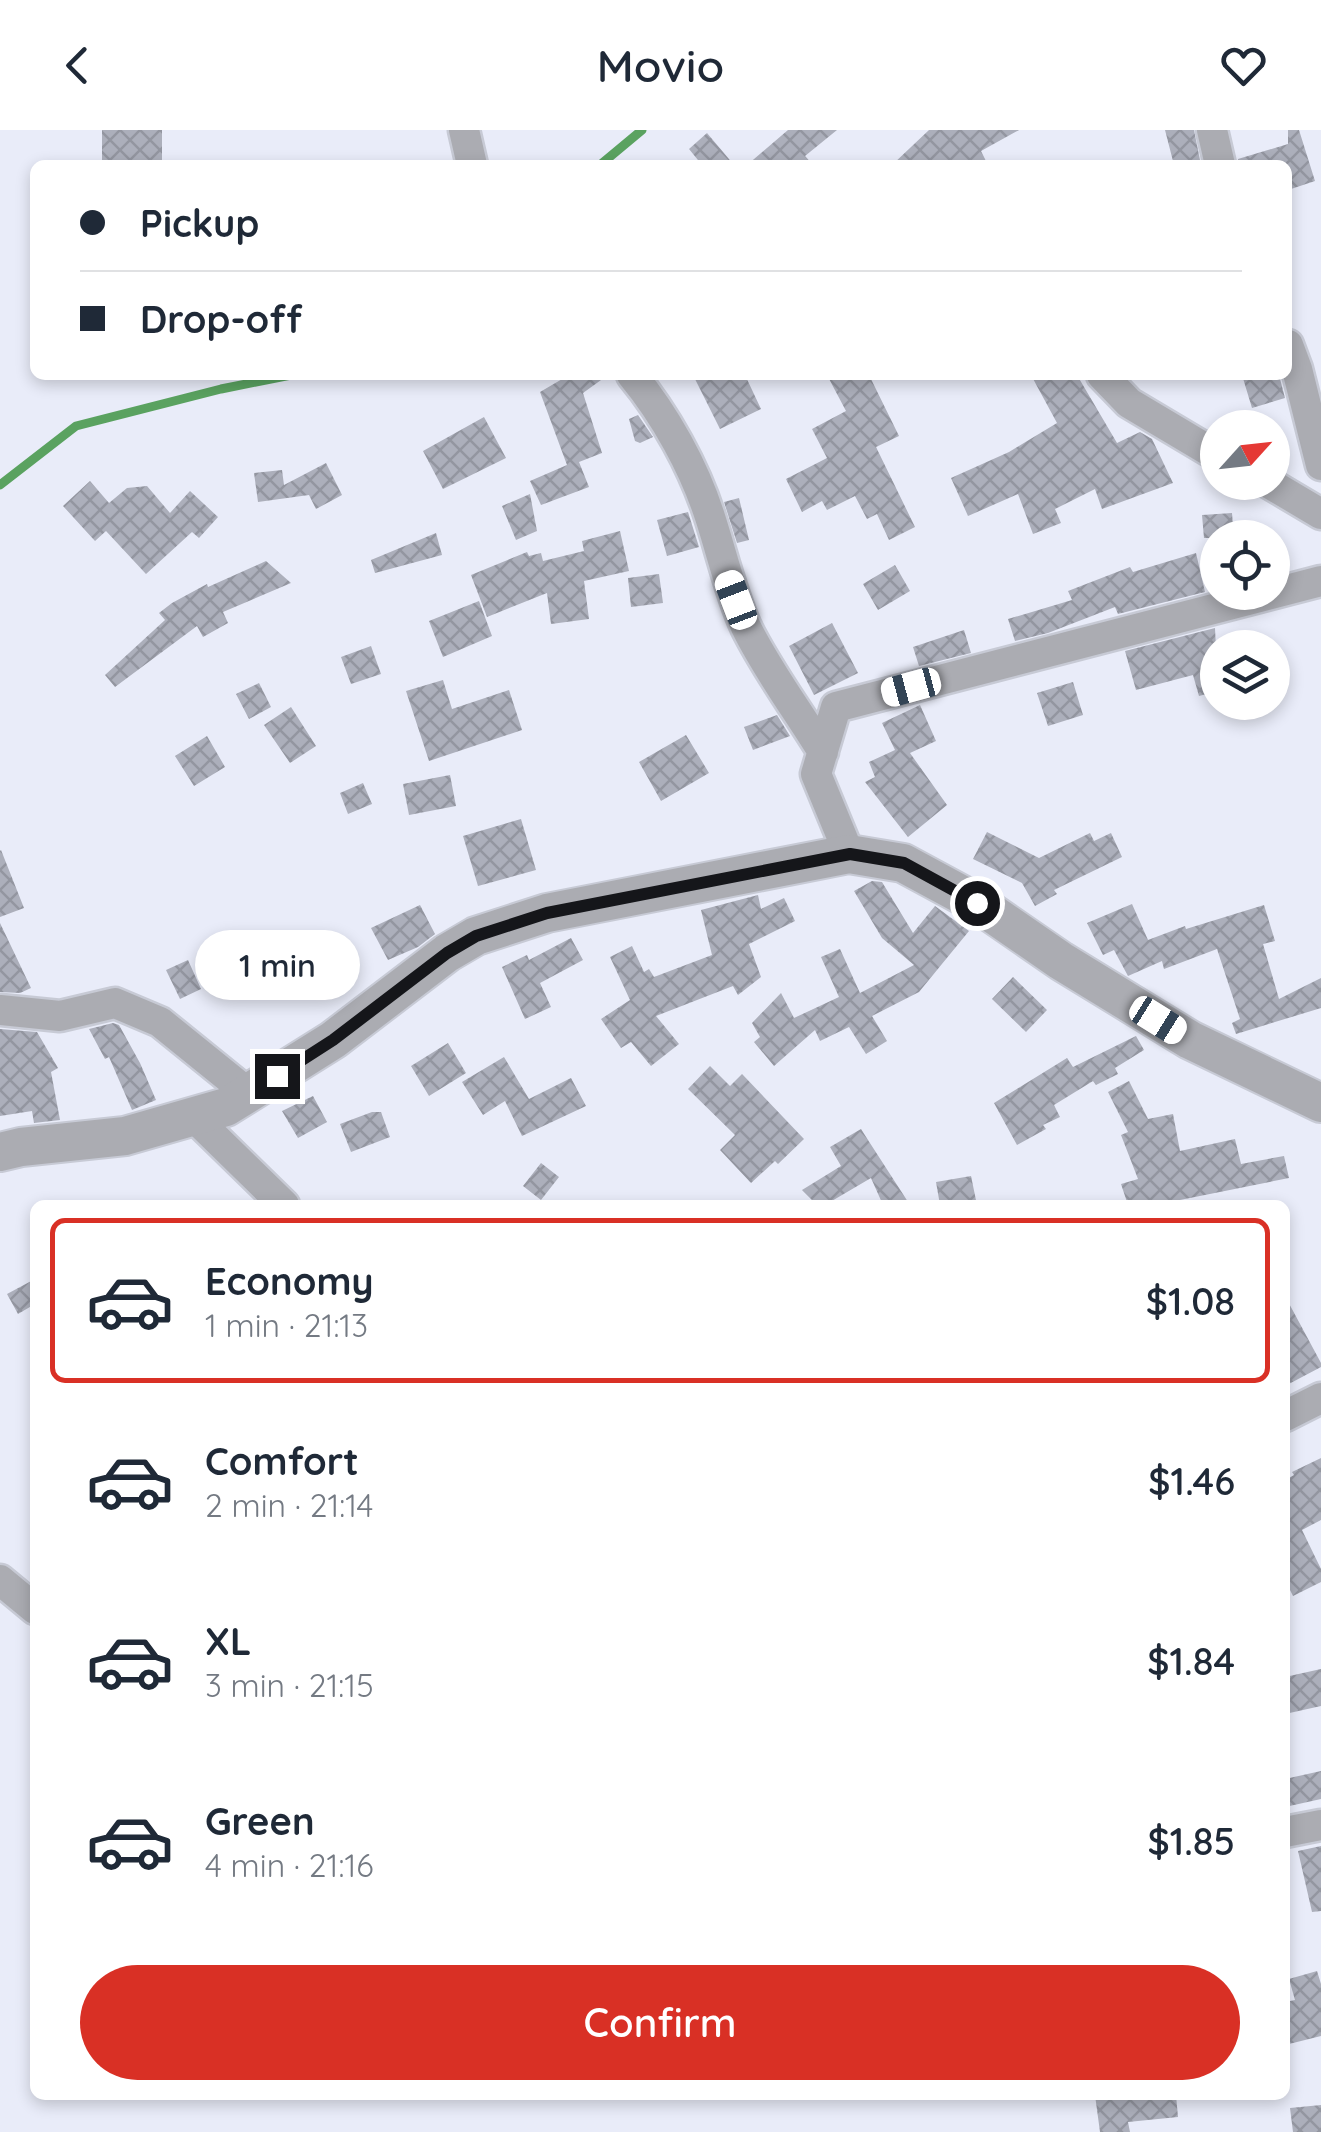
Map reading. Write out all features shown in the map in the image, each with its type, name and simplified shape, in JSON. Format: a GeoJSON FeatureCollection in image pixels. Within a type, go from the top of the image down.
{"type":"FeatureCollection","features":[{"type":"Feature","properties":{"kind":"street"},"geometry":{"type":"LineString","coordinates":[[464,130],[471,160]]}},
{"type":"Feature","properties":{"kind":"street"},"geometry":{"type":"LineString","coordinates":[[1212,130],[1219,160]]}},
{"type":"Feature","properties":{"kind":"street"},"geometry":{"type":"LineString","coordinates":[[1292,356],[1321,465]]}},
{"type":"Feature","properties":{"kind":"street"},"geometry":{"type":"LineString","coordinates":[[636,380],[686,459],[709,514],[725,572],[747,629],[824,752]]}},
{"type":"Feature","properties":{"kind":"street"},"geometry":{"type":"LineString","coordinates":[[1107,380],[1129,403],[1200,445]]}},
{"type":"Feature","properties":{"kind":"street"},"geometry":{"type":"LineString","coordinates":[[1290,496],[1321,514]]}},
{"type":"Feature","properties":{"kind":"street"},"geometry":{"type":"LineString","coordinates":[[850,854],[816,774],[836,707],[1321,581]]}},
{"type":"Feature","properties":{"kind":"street"},"geometry":{"type":"LineString","coordinates":[[0,1152],[125,1136],[226,1108],[333,1040],[447,953],[476,936],[547,913],[850,854],[904,863],[977,903],[1190,1040],[1321,1103]]}},
{"type":"Feature","properties":{"kind":"street"},"geometry":{"type":"LineString","coordinates":[[0,1010],[60,1016],[114,1003],[160,1022],[248,1094]]}},
{"type":"Feature","properties":{"kind":"street"},"geometry":{"type":"LineString","coordinates":[[194,1116],[279,1200]]}},
{"type":"Feature","properties":{"kind":"street"},"geometry":{"type":"LineString","coordinates":[[1290,1414],[1321,1398]]}},
{"type":"Feature","properties":{"kind":"street"},"geometry":{"type":"LineString","coordinates":[[0,1580],[30,1605]]}},
{"type":"Feature","properties":{"kind":"street"},"geometry":{"type":"LineString","coordinates":[[1290,1831],[1321,1825]]}},
{"type":"Feature","properties":{"kind":"building"},"geometry":{"type":"Polygon","coordinates":[[[102,130],[162,130],[162,160],[102,160],[102,130]]]}},
{"type":"Feature","properties":{"kind":"building"},"geometry":{"type":"Polygon","coordinates":[[[788,130],[837,130],[805,156],[809,160],[753,160],[788,130]]]}},
{"type":"Feature","properties":{"kind":"building"},"geometry":{"type":"Polygon","coordinates":[[[929,130],[1019,130],[981,151],[986,160],[897,160],[929,130]]]}},
{"type":"Feature","properties":{"kind":"building"},"geometry":{"type":"Polygon","coordinates":[[[1165,130],[1194,130],[1200,160],[1173,160],[1165,130]]]}},
{"type":"Feature","properties":{"kind":"building"},"geometry":{"type":"Polygon","coordinates":[[[1288,130],[1299,130],[1315,181],[1292,189],[1292,160],[1238,160],[1238,159],[1288,144],[1288,130]]]}},
{"type":"Feature","properties":{"kind":"building"},"geometry":{"type":"Polygon","coordinates":[[[707,133],[730,160],[698,160],[689,149],[707,133]]]}},
{"type":"Feature","properties":{"kind":"building"},"geometry":{"type":"Polygon","coordinates":[[[560,380],[601,380],[583,393],[602,453],[579,462],[589,487],[541,505],[530,481],[567,465],[540,392],[560,380]]]}},
{"type":"Feature","properties":{"kind":"building"},"geometry":{"type":"Polygon","coordinates":[[[696,380],[747,380],[761,409],[720,429],[696,380]]]}},
{"type":"Feature","properties":{"kind":"building"},"geometry":{"type":"Polygon","coordinates":[[[830,380],[871,380],[899,436],[876,447],[915,527],[889,540],[877,514],[867,519],[855,496],[827,510],[822,501],[802,512],[786,479],[827,458],[812,429],[846,411],[830,380]]]}},
{"type":"Feature","properties":{"kind":"building"},"geometry":{"type":"Polygon","coordinates":[[[1034,380],[1080,380],[1117,443],[1140,432],[1152,439],[1173,483],[1102,509],[1095,489],[1055,509],[1061,523],[1033,534],[1018,494],[968,516],[951,478],[1009,452],[1057,423],[1034,380]]]}},
{"type":"Feature","properties":{"kind":"building"},"geometry":{"type":"Polygon","coordinates":[[[1244,380],[1280,380],[1285,398],[1252,408],[1244,380]]]}},
{"type":"Feature","properties":{"kind":"building"},"geometry":{"type":"Polygon","coordinates":[[[638,415],[653,437],[640,443],[635,441],[629,419],[638,415]]]}},
{"type":"Feature","properties":{"kind":"building"},"geometry":{"type":"Polygon","coordinates":[[[484,417],[506,458],[443,489],[423,451],[484,417]]]}},
{"type":"Feature","properties":{"kind":"building"},"geometry":{"type":"Polygon","coordinates":[[[326,463],[342,495],[316,509],[309,495],[258,502],[254,473],[282,470],[284,485],[326,463]]]}},
{"type":"Feature","properties":{"kind":"building"},"geometry":{"type":"Polygon","coordinates":[[[90,481],[109,503],[127,488],[147,486],[170,513],[190,491],[218,517],[199,538],[192,532],[146,574],[106,531],[95,541],[63,506],[90,481]]]}},
{"type":"Feature","properties":{"kind":"building"},"geometry":{"type":"Polygon","coordinates":[[[530,494],[537,531],[516,540],[502,506],[530,494]]]}},
{"type":"Feature","properties":{"kind":"building"},"geometry":{"type":"Polygon","coordinates":[[[739,498],[749,540],[737,543],[724,502],[739,498]]]}},
{"type":"Feature","properties":{"kind":"building"},"geometry":{"type":"Polygon","coordinates":[[[688,512],[699,547],[667,556],[657,520],[688,512]]]}},
{"type":"Feature","properties":{"kind":"building"},"geometry":{"type":"Polygon","coordinates":[[[1232,513],[1233,520],[1202,520],[1202,515],[1232,513]]]}},
{"type":"Feature","properties":{"kind":"building"},"geometry":{"type":"Polygon","coordinates":[[[620,531],[629,571],[584,581],[589,619],[551,624],[547,593],[487,617],[471,575],[527,552],[529,556],[541,553],[543,561],[584,551],[582,541],[620,531]]]}},
{"type":"Feature","properties":{"kind":"building"},"geometry":{"type":"Polygon","coordinates":[[[436,533],[442,555],[375,573],[371,560],[436,533]]]}},
{"type":"Feature","properties":{"kind":"building"},"geometry":{"type":"Polygon","coordinates":[[[1196,553],[1200,593],[1118,614],[1115,607],[1048,633],[1015,641],[1008,619],[1072,600],[1068,591],[1130,567],[1133,572],[1196,553]]]}},
{"type":"Feature","properties":{"kind":"building"},"geometry":{"type":"Polygon","coordinates":[[[266,561],[291,583],[223,612],[228,623],[203,637],[197,626],[115,687],[105,675],[165,620],[159,613],[172,603],[207,584],[208,587],[266,561]]]}},
{"type":"Feature","properties":{"kind":"building"},"geometry":{"type":"Polygon","coordinates":[[[895,565],[910,591],[878,610],[863,584],[895,565]]]}},
{"type":"Feature","properties":{"kind":"building"},"geometry":{"type":"Polygon","coordinates":[[[659,574],[663,603],[631,607],[628,578],[659,574]]]}},
{"type":"Feature","properties":{"kind":"building"},"geometry":{"type":"Polygon","coordinates":[[[479,601],[492,636],[443,657],[429,621],[479,601]]]}},
{"type":"Feature","properties":{"kind":"building"},"geometry":{"type":"Polygon","coordinates":[[[832,623],[858,673],[814,695],[789,646],[832,623]]]}},
{"type":"Feature","properties":{"kind":"building"},"geometry":{"type":"Polygon","coordinates":[[[964,630],[971,653],[919,666],[913,647],[964,630]]]}},
{"type":"Feature","properties":{"kind":"building"},"geometry":{"type":"Polygon","coordinates":[[[1200,632],[1200,696],[1193,675],[1136,690],[1125,651],[1200,632]]]}},
{"type":"Feature","properties":{"kind":"building"},"geometry":{"type":"Polygon","coordinates":[[[371,646],[381,674],[351,684],[341,657],[371,646]]]}},
{"type":"Feature","properties":{"kind":"building"},"geometry":{"type":"Polygon","coordinates":[[[443,680],[452,709],[509,690],[522,730],[429,761],[406,691],[443,680]]]}},
{"type":"Feature","properties":{"kind":"building"},"geometry":{"type":"Polygon","coordinates":[[[1073,682],[1083,715],[1048,726],[1037,693],[1073,682]]]}},
{"type":"Feature","properties":{"kind":"building"},"geometry":{"type":"Polygon","coordinates":[[[259,683],[271,707],[249,719],[236,694],[259,683]]]}},
{"type":"Feature","properties":{"kind":"building"},"geometry":{"type":"Polygon","coordinates":[[[920,705],[936,741],[910,753],[947,805],[908,837],[865,782],[875,777],[869,762],[895,750],[882,723],[920,705]]]}},
{"type":"Feature","properties":{"kind":"building"},"geometry":{"type":"Polygon","coordinates":[[[291,707],[316,746],[290,763],[264,725],[291,707]]]}},
{"type":"Feature","properties":{"kind":"building"},"geometry":{"type":"Polygon","coordinates":[[[777,715],[790,736],[753,750],[744,727],[777,715]]]}},
{"type":"Feature","properties":{"kind":"building"},"geometry":{"type":"Polygon","coordinates":[[[686,735],[709,773],[661,801],[639,762],[686,735]]]}},
{"type":"Feature","properties":{"kind":"building"},"geometry":{"type":"Polygon","coordinates":[[[207,736],[225,767],[194,786],[175,756],[207,736]]]}},
{"type":"Feature","properties":{"kind":"building"},"geometry":{"type":"Polygon","coordinates":[[[450,775],[456,806],[409,815],[403,784],[450,775]]]}},
{"type":"Feature","properties":{"kind":"building"},"geometry":{"type":"Polygon","coordinates":[[[363,783],[372,804],[348,814],[340,793],[363,783]]]}},
{"type":"Feature","properties":{"kind":"building"},"geometry":{"type":"Polygon","coordinates":[[[521,819],[536,870],[478,886],[463,836],[521,819]]]}},
{"type":"Feature","properties":{"kind":"building"},"geometry":{"type":"Polygon","coordinates":[[[987,832],[1039,858],[1090,833],[1094,841],[1111,833],[1122,857],[1054,890],[1057,894],[1035,906],[1022,883],[973,859],[987,832]]]}},
{"type":"Feature","properties":{"kind":"building"},"geometry":{"type":"Polygon","coordinates":[[[0,851],[24,908],[0,917],[0,851]]]}},
{"type":"Feature","properties":{"kind":"building"},"geometry":{"type":"Polygon","coordinates":[[[872,881],[882,882],[913,933],[935,906],[969,931],[919,992],[872,1016],[887,1041],[866,1054],[849,1027],[820,1041],[815,1030],[774,1066],[754,1042],[760,1037],[752,1023],[781,993],[794,1018],[839,997],[821,957],[840,949],[860,993],[914,965],[882,938],[854,891],[872,881]]]}},
{"type":"Feature","properties":{"kind":"building"},"geometry":{"type":"Polygon","coordinates":[[[758,895],[761,909],[784,898],[795,921],[749,944],[761,977],[738,995],[733,986],[656,1016],[679,1044],[651,1066],[631,1042],[621,1048],[601,1019],[630,1000],[610,957],[632,946],[644,972],[649,969],[654,977],[712,955],[701,910],[758,895]]]}},
{"type":"Feature","properties":{"kind":"building"},"geometry":{"type":"Polygon","coordinates":[[[1132,904],[1148,940],[1264,905],[1275,941],[1263,944],[1279,999],[1321,978],[1321,1008],[1236,1034],[1232,1023],[1240,1019],[1217,949],[1164,969],[1162,961],[1128,976],[1114,950],[1103,955],[1087,923],[1132,904]]]}},
{"type":"Feature","properties":{"kind":"building"},"geometry":{"type":"Polygon","coordinates":[[[420,905],[435,934],[418,947],[388,960],[371,928],[420,905]]]}},
{"type":"Feature","properties":{"kind":"building"},"geometry":{"type":"Polygon","coordinates":[[[0,923],[31,988],[20,993],[0,992],[0,923]]]}},
{"type":"Feature","properties":{"kind":"building"},"geometry":{"type":"Polygon","coordinates":[[[327,932],[343,969],[318,980],[302,943],[327,932]]]}},
{"type":"Feature","properties":{"kind":"building"},"geometry":{"type":"Polygon","coordinates":[[[571,938],[583,960],[540,983],[551,1007],[525,1019],[502,967],[527,955],[529,960],[571,938]]]}},
{"type":"Feature","properties":{"kind":"building"},"geometry":{"type":"Polygon","coordinates":[[[188,960],[201,989],[180,999],[166,970],[188,960]]]}},
{"type":"Feature","properties":{"kind":"building"},"geometry":{"type":"Polygon","coordinates":[[[1013,977],[1047,1010],[1026,1032],[992,999],[1013,977]]]}},
{"type":"Feature","properties":{"kind":"building"},"geometry":{"type":"Polygon","coordinates":[[[119,1025],[156,1100],[132,1110],[109,1057],[105,1059],[89,1029],[119,1025]]]}},
{"type":"Feature","properties":{"kind":"building"},"geometry":{"type":"Polygon","coordinates":[[[0,1029],[37,1032],[58,1068],[51,1072],[60,1120],[34,1123],[32,1111],[0,1116],[0,1029]]]}},
{"type":"Feature","properties":{"kind":"building"},"geometry":{"type":"Polygon","coordinates":[[[1136,1036],[1144,1050],[1115,1068],[1118,1074],[1096,1085],[1093,1081],[1054,1105],[1060,1117],[1017,1145],[994,1103],[1067,1058],[1073,1067],[1136,1036]]]}},
{"type":"Feature","properties":{"kind":"building"},"geometry":{"type":"Polygon","coordinates":[[[448,1043],[466,1073],[429,1096],[411,1066],[448,1043]]]}},
{"type":"Feature","properties":{"kind":"building"},"geometry":{"type":"Polygon","coordinates":[[[504,1057],[529,1099],[571,1078],[586,1106],[522,1136],[505,1101],[483,1115],[462,1082],[504,1057]]]}},
{"type":"Feature","properties":{"kind":"building"},"geometry":{"type":"Polygon","coordinates":[[[710,1066],[730,1086],[742,1074],[804,1139],[751,1183],[720,1150],[735,1135],[688,1089],[710,1066]]]}},
{"type":"Feature","properties":{"kind":"building"},"geometry":{"type":"Polygon","coordinates":[[[1129,1081],[1148,1119],[1173,1114],[1180,1151],[1235,1139],[1241,1164],[1284,1156],[1289,1178],[1180,1200],[1126,1200],[1121,1184],[1138,1179],[1121,1135],[1128,1132],[1108,1092],[1129,1081]]]}},
{"type":"Feature","properties":{"kind":"building"},"geometry":{"type":"Polygon","coordinates":[[[313,1096],[327,1122],[298,1138],[282,1111],[313,1096]]]}},
{"type":"Feature","properties":{"kind":"building"},"geometry":{"type":"Polygon","coordinates":[[[381,1112],[390,1137],[351,1152],[340,1124],[381,1112]]]}},
{"type":"Feature","properties":{"kind":"building"},"geometry":{"type":"Polygon","coordinates":[[[861,1129],[907,1200],[881,1200],[871,1178],[834,1200],[812,1200],[802,1190],[841,1166],[830,1147],[861,1129]]]}},
{"type":"Feature","properties":{"kind":"building"},"geometry":{"type":"Polygon","coordinates":[[[541,1163],[559,1177],[541,1200],[523,1186],[541,1163]]]}},
{"type":"Feature","properties":{"kind":"building"},"geometry":{"type":"Polygon","coordinates":[[[971,1176],[976,1200],[939,1200],[936,1182],[971,1176]]]}},
{"type":"Feature","properties":{"kind":"building"},"geometry":{"type":"Polygon","coordinates":[[[30,1282],[30,1307],[18,1314],[7,1294],[30,1282]]]}},
{"type":"Feature","properties":{"kind":"building"},"geometry":{"type":"Polygon","coordinates":[[[1290,1305],[1321,1363],[1321,1367],[1290,1383],[1290,1305]]]}},
{"type":"Feature","properties":{"kind":"building"},"geometry":{"type":"Polygon","coordinates":[[[1321,1458],[1321,1520],[1302,1530],[1321,1569],[1321,1582],[1293,1596],[1290,1590],[1292,1472],[1321,1458]]]}},
{"type":"Feature","properties":{"kind":"building"},"geometry":{"type":"Polygon","coordinates":[[[1321,1669],[1321,1706],[1290,1713],[1290,1676],[1321,1669]]]}},
{"type":"Feature","properties":{"kind":"building"},"geometry":{"type":"Polygon","coordinates":[[[1321,1771],[1321,1799],[1290,1806],[1290,1778],[1321,1771]]]}},
{"type":"Feature","properties":{"kind":"building"},"geometry":{"type":"Polygon","coordinates":[[[1321,1846],[1321,1911],[1312,1912],[1298,1851],[1321,1846]]]}},
{"type":"Feature","properties":{"kind":"building"},"geometry":{"type":"Polygon","coordinates":[[[1317,1971],[1321,1984],[1321,2036],[1290,2044],[1290,2001],[1295,2000],[1290,1979],[1317,1971]]]}},
{"type":"Feature","properties":{"kind":"building"},"geometry":{"type":"Polygon","coordinates":[[[1096,2100],[1176,2100],[1178,2117],[1128,2122],[1130,2132],[1100,2132],[1096,2100]]]}},
{"type":"Feature","properties":{"kind":"building"},"geometry":{"type":"Polygon","coordinates":[[[1321,2105],[1321,2132],[1293,2132],[1290,2108],[1321,2105]]]}},
{"type":"Feature","properties":{"kind":"waterway"},"geometry":{"type":"LineString","coordinates":[[606,160],[642,130]]}},
{"type":"Feature","properties":{"kind":"waterway"},"geometry":{"type":"LineString","coordinates":[[0,485],[76,426],[266,380]]}},
{"type":"Feature","properties":{"kind":"route"},"geometry":{"type":"LineString","coordinates":[[277,1076],[333,1040],[447,953],[476,936],[547,913],[850,854],[904,863],[977,903]]}}]}
